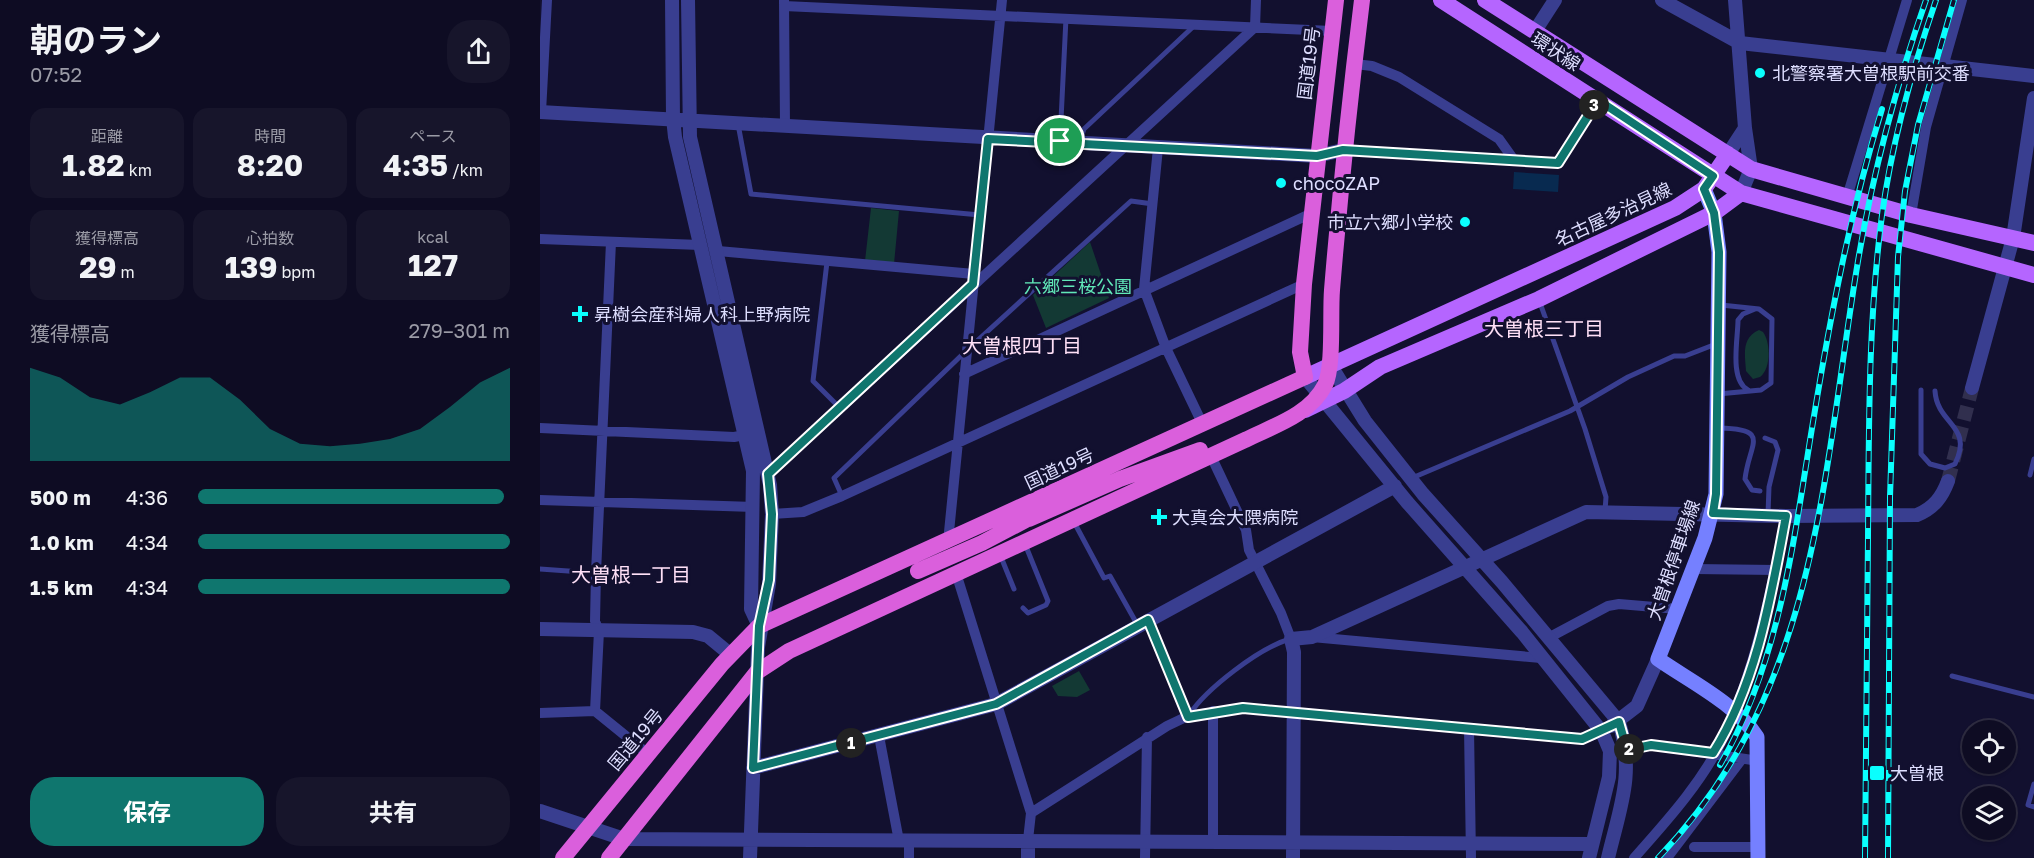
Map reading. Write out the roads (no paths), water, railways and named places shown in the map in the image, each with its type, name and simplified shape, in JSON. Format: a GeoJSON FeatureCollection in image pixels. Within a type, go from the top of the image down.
{"type":"FeatureCollection","features":[{"type":"Feature","properties":{"kind":"highway","name":"国道19号"},"geometry":{"type":"LineString","coordinates":[[563,858],[731,655],[759,626],[948,542],[1305,377],[1300,352],[1304,284],[1336,0]]}},
{"type":"Feature","properties":{"kind":"highway"},"geometry":{"type":"LineString","coordinates":[[609,858],[757,672],[789,651],[1245,440],[1304,411],[1321,398],[1331,366],[1329,323],[1343,150],[1362,0]]}},
{"type":"Feature","properties":{"kind":"highway"},"geometry":{"type":"LineString","coordinates":[[1272,394],[1296,365],[1300,352]]}},
{"type":"Feature","properties":{"kind":"highway"},"geometry":{"type":"LineString","coordinates":[[918,571],[1120,479],[1213,445],[1245,440]]}},
{"type":"Feature","properties":{"kind":"highway"},"geometry":{"type":"LineString","coordinates":[[1029,519],[1073,490],[1080,480]]}},
{"type":"Feature","properties":{"kind":"main road","name":"環状線"},"geometry":{"type":"LineString","coordinates":[[1441,0],[1598,100],[1708,183],[1741,193]]}},
{"type":"Feature","properties":{"kind":"main road","name":"環状線"},"geometry":{"type":"LineString","coordinates":[[1485,0],[1728,154]]}},
{"type":"Feature","properties":{"kind":"main road"},"geometry":{"type":"LineString","coordinates":[[1728,154],[1751,169],[1847,197],[1911,215],[2034,243]]}},
{"type":"Feature","properties":{"kind":"main road","name":"名古屋多治見線"},"geometry":{"type":"LineString","coordinates":[[1305,377],[1672,210],[1708,183],[1728,154]]}},
{"type":"Feature","properties":{"kind":"main road","name":"大曽根停車場線"},"geometry":{"type":"LineString","coordinates":[[1658,659],[1694,569],[1713,513],[1716,494],[1721,305],[1719,252],[1708,183]]}},
{"type":"Feature","properties":{"kind":"main road"},"geometry":{"type":"LineString","coordinates":[[1321,398],[1344,391],[1380,367],[1539,299],[1714,213],[1741,193],[2034,275]]}},
{"type":"Feature","properties":{"kind":"main road"},"geometry":{"type":"LineString","coordinates":[[1658,659],[1734,711],[1749,724],[1758,737],[1758,852]]}},
{"type":"Feature","properties":{"kind":"street"},"geometry":{"type":"LineString","coordinates":[[547,0],[541,112],[1317,156],[1343,150],[1558,163],[1598,100]]}},
{"type":"Feature","properties":{"kind":"street"},"geometry":{"type":"LineString","coordinates":[[672,0],[673,118],[753,471],[751,609],[759,626]]}},
{"type":"Feature","properties":{"kind":"street"},"geometry":{"type":"LineString","coordinates":[[688,0],[690,136],[768,474],[772,514],[769,584],[759,626],[750,858]]}},
{"type":"Feature","properties":{"kind":"street"},"geometry":{"type":"LineString","coordinates":[[948,542],[1002,0]]}},
{"type":"Feature","properties":{"kind":"street"},"geometry":{"type":"LineString","coordinates":[[768,474],[840,408],[973,279],[1126,145],[1255,27],[1256,0]]}},
{"type":"Feature","properties":{"kind":"street"},"geometry":{"type":"LineString","coordinates":[[1535,31],[1555,0]]}},
{"type":"Feature","properties":{"kind":"street"},"geometry":{"type":"LineString","coordinates":[[1662,0],[1740,43],[2034,76]]}},
{"type":"Feature","properties":{"kind":"street"},"geometry":{"type":"LineString","coordinates":[[1736,0],[1745,128],[1751,169],[1741,193]]}},
{"type":"Feature","properties":{"kind":"street"},"geometry":{"type":"LineString","coordinates":[[1847,197],[1906,0]]}},
{"type":"Feature","properties":{"kind":"street"},"geometry":{"type":"LineString","coordinates":[[1911,215],[1926,127],[1962,0]]}},
{"type":"Feature","properties":{"kind":"street"},"geometry":{"type":"LineString","coordinates":[[785,126],[784,3],[1332,31]]}},
{"type":"Feature","properties":{"kind":"street"},"geometry":{"type":"LineString","coordinates":[[1354,64],[1372,66],[1399,76],[1499,139],[1514,160]]}},
{"type":"Feature","properties":{"kind":"street"},"geometry":{"type":"LineString","coordinates":[[1972,388],[2013,237],[2030,156],[2034,98]]}},
{"type":"Feature","properties":{"kind":"street"},"geometry":{"type":"LineString","coordinates":[[1728,154],[1745,128]]}},
{"type":"Feature","properties":{"kind":"street"},"geometry":{"type":"LineString","coordinates":[[1158,148],[1144,289],[1166,348],[1202,423]]}},
{"type":"Feature","properties":{"kind":"street"},"geometry":{"type":"LineString","coordinates":[[964,374],[1312,213]]}},
{"type":"Feature","properties":{"kind":"street"},"geometry":{"type":"LineString","coordinates":[[540,239],[700,245]]}},
{"type":"Feature","properties":{"kind":"street"},"geometry":{"type":"LineString","coordinates":[[595,711],[599,631],[595,621],[596,573],[611,242]]}},
{"type":"Feature","properties":{"kind":"street"},"geometry":{"type":"LineString","coordinates":[[718,251],[973,279]]}},
{"type":"Feature","properties":{"kind":"street"},"geometry":{"type":"LineString","coordinates":[[772,514],[803,512],[842,496],[1304,284]]}},
{"type":"Feature","properties":{"kind":"street"},"geometry":{"type":"LineString","coordinates":[[1331,366],[1344,391],[1365,421],[1480,559],[1550,637],[1560,654],[1619,722],[1627,750],[1626,784],[1608,858]]}},
{"type":"Feature","properties":{"kind":"street"},"geometry":{"type":"LineString","coordinates":[[540,811],[624,839],[1145,840],[1293,843],[1471,851],[1590,851],[1609,777],[1610,751],[1602,732],[1522,632],[1463,567],[1305,377]]}},
{"type":"Feature","properties":{"kind":"street"},"geometry":{"type":"LineString","coordinates":[[540,428],[734,437],[745,435]]}},
{"type":"Feature","properties":{"kind":"street"},"geometry":{"type":"LineString","coordinates":[[1211,456],[1246,530],[1247,540],[1255,561],[1281,613],[1294,652],[1293,858]]}},
{"type":"Feature","properties":{"kind":"street"},"geometry":{"type":"LineString","coordinates":[[1312,637],[1586,512],[1786,516],[1917,514],[1929,510],[1948,481]]}},
{"type":"Feature","properties":{"kind":"street"},"geometry":{"type":"LineString","coordinates":[[753,768],[996,704],[1395,486]]}},
{"type":"Feature","properties":{"kind":"street"},"geometry":{"type":"LineString","coordinates":[[540,500],[754,507]]}},
{"type":"Feature","properties":{"kind":"street"},"geometry":{"type":"LineString","coordinates":[[1634,858],[1674,813],[1726,734],[1762,633],[1786,516]]}},
{"type":"Feature","properties":{"kind":"street"},"geometry":{"type":"LineString","coordinates":[[1694,569],[1776,570]]}},
{"type":"Feature","properties":{"kind":"street"},"geometry":{"type":"LineString","coordinates":[[956,573],[1031,813],[1028,858]]}},
{"type":"Feature","properties":{"kind":"street"},"geometry":{"type":"LineString","coordinates":[[1550,637],[1608,606],[1619,604],[1678,609]]}},
{"type":"Feature","properties":{"kind":"street"},"geometry":{"type":"LineString","coordinates":[[540,629],[693,632],[708,636],[731,655]]}},
{"type":"Feature","properties":{"kind":"street"},"geometry":{"type":"LineString","coordinates":[[1291,639],[1312,637],[1541,658]]}},
{"type":"Feature","properties":{"kind":"street"},"geometry":{"type":"LineString","coordinates":[[1031,813],[1148,737],[1188,717],[1213,711],[1243,708],[1582,739],[1602,732],[1619,722],[1637,706],[1658,659]]}},
{"type":"Feature","properties":{"kind":"street"},"geometry":{"type":"LineString","coordinates":[[540,713],[595,711],[648,754]]}},
{"type":"Feature","properties":{"kind":"street"},"geometry":{"type":"LineString","coordinates":[[1213,711],[1213,842]]}},
{"type":"Feature","properties":{"kind":"street"},"geometry":{"type":"LineString","coordinates":[[1469,728],[1471,851]]}},
{"type":"Feature","properties":{"kind":"street"},"geometry":{"type":"LineString","coordinates":[[879,736],[909,858]]}},
{"type":"Feature","properties":{"kind":"street"},"geometry":{"type":"LineString","coordinates":[[1145,858],[1148,737]]}},
{"type":"Feature","properties":{"kind":"street"},"geometry":{"type":"LineString","coordinates":[[1627,750],[1651,745],[1759,761]]}},
{"type":"Feature","properties":{"kind":"street"},"geometry":{"type":"LineString","coordinates":[[1667,858],[1683,840],[1742,759]]}},
{"type":"Feature","properties":{"kind":"street"},"geometry":{"type":"LineString","coordinates":[[1683,840],[1694,852],[1758,852]]}},
{"type":"Feature","properties":{"kind":"lane"},"geometry":{"type":"LineString","coordinates":[[1060,141],[1066,18]]}},
{"type":"Feature","properties":{"kind":"lane"},"geometry":{"type":"LineString","coordinates":[[1080,143],[1084,129],[1197,23]]}},
{"type":"Feature","properties":{"kind":"lane"},"geometry":{"type":"LineString","coordinates":[[738,123],[751,194],[980,215]]}},
{"type":"Feature","properties":{"kind":"lane"},"geometry":{"type":"LineString","coordinates":[[842,496],[834,478],[967,350],[1131,201],[1153,204]]}},
{"type":"Feature","properties":{"kind":"lane"},"geometry":{"type":"LineString","coordinates":[[827,262],[813,381],[840,408]]}},
{"type":"Feature","properties":{"kind":"lane"},"geometry":{"type":"LineString","coordinates":[[1539,299],[1606,497],[1605,511]]}},
{"type":"Feature","properties":{"kind":"lane"},"geometry":{"type":"LineString","coordinates":[[1718,394],[1767,387],[1771,383],[1773,372],[1772,319],[1767,312],[1721,305]]}},
{"type":"Feature","properties":{"kind":"lane"},"geometry":{"type":"LineString","coordinates":[[1749,391],[1741,386],[1737,377],[1738,320],[1743,314],[1756,309]]}},
{"type":"Feature","properties":{"kind":"lane"},"geometry":{"type":"LineString","coordinates":[[1412,478],[1507,436],[1509,439],[1577,406],[1628,377],[1674,356],[1685,356],[1719,343]]}},
{"type":"Feature","properties":{"kind":"lane"},"geometry":{"type":"LineString","coordinates":[[1921,390],[1922,454],[1930,465],[1945,468],[1955,464],[1962,440],[1955,425],[1938,409],[1935,391]]}},
{"type":"Feature","properties":{"kind":"lane"},"geometry":{"type":"LineString","coordinates":[[1717,428],[1745,429],[1750,432],[1753,443],[1745,479],[1752,490],[1760,491]]}},
{"type":"Feature","properties":{"kind":"lane"},"geometry":{"type":"LineString","coordinates":[[1765,438],[1775,442],[1778,450],[1769,487],[1768,515]]}},
{"type":"Feature","properties":{"kind":"lane"},"geometry":{"type":"LineString","coordinates":[[2030,475],[2034,459]]}},
{"type":"Feature","properties":{"kind":"lane"},"geometry":{"type":"LineString","coordinates":[[1073,521],[1104,578],[1110,576],[1143,623],[1188,717]]}},
{"type":"Feature","properties":{"kind":"lane"},"geometry":{"type":"LineString","coordinates":[[1023,608],[1028,613],[1033,612],[1046,605],[1048,601],[1024,543]]}},
{"type":"Feature","properties":{"kind":"lane"},"geometry":{"type":"LineString","coordinates":[[999,554],[1014,589]]}},
{"type":"Feature","properties":{"kind":"lane"},"geometry":{"type":"LineString","coordinates":[[540,570],[596,573]]}},
{"type":"Feature","properties":{"kind":"lane"},"geometry":{"type":"LineString","coordinates":[[1188,717],[1201,697],[1274,644],[1291,639]]}},
{"type":"Feature","properties":{"kind":"lane"},"geometry":{"type":"LineString","coordinates":[[1952,676],[2034,697]]}},
{"type":"Feature","properties":{"kind":"lane"},"geometry":{"type":"LineString","coordinates":[[2034,784],[2028,805],[2034,807]]}},
{"type":"Feature","properties":{"kind":"water"},"geometry":{"type":"Polygon","coordinates":[[[1514,172],[1559,175],[1558,192],[1513,189],[1514,172]]]}},
{"type":"Feature","properties":{"kind":"tunnel"},"geometry":{"type":"LineString","coordinates":[[1948,481],[1972,388]]}},
{"type":"Feature","properties":{"kind":"railway"},"geometry":{"type":"LineString","coordinates":[[1658,858],[1711,793],[1752,724],[1783,652],[1805,578],[1821,501],[1858,261],[1878,162],[1895,97],[1926,0]]}},
{"type":"Feature","properties":{"kind":"railway"},"geometry":{"type":"LineString","coordinates":[[1865,858],[1869,415],[1877,255],[1897,133],[1936,0]]}},
{"type":"Feature","properties":{"kind":"railway"},"geometry":{"type":"LineString","coordinates":[[1888,858],[1890,497],[1898,257],[1905,191],[1918,125],[1954,0]]}},
{"type":"Feature","properties":{"kind":"railway"},"geometry":{"type":"LineString","coordinates":[[1720,765],[1741,724],[1758,682],[1783,595],[1835,300],[1851,223],[1882,109]]}},
{"type":"Feature","properties":{"kind":"place","name":"北警察署大曽根駅前交番"},"geometry":{"type":"Point","coordinates":[1760,73]}},
{"type":"Feature","properties":{"kind":"place","name":"chocoZAP"},"geometry":{"type":"Point","coordinates":[1281,183]}},
{"type":"Feature","properties":{"kind":"place","name":"市立六郷小学校"},"geometry":{"type":"Point","coordinates":[1465,222]}},
{"type":"Feature","properties":{"kind":"place","name":"昇樹会産科婦人科上野病院"},"geometry":{"type":"Point","coordinates":[580,314]}},
{"type":"Feature","properties":{"kind":"place","name":"大真会大隈病院"},"geometry":{"type":"Point","coordinates":[1159,517]}},
{"type":"Feature","properties":{"kind":"place","name":"大曽根"},"geometry":{"type":"Point","coordinates":[1877,773]}},
{"type":"Feature","properties":{"kind":"district","name":"大曽根三丁目"},"geometry":{"type":"Point","coordinates":[1544,328]}},
{"type":"Feature","properties":{"kind":"district","name":"大曽根四丁目"},"geometry":{"type":"Point","coordinates":[1022,345]}},
{"type":"Feature","properties":{"kind":"district","name":"大曽根一丁目"},"geometry":{"type":"Point","coordinates":[631,574]}},
{"type":"Feature","properties":{"kind":"park label","name":"六郷三桜公園"},"geometry":{"type":"Point","coordinates":[1078,286]}}]}
